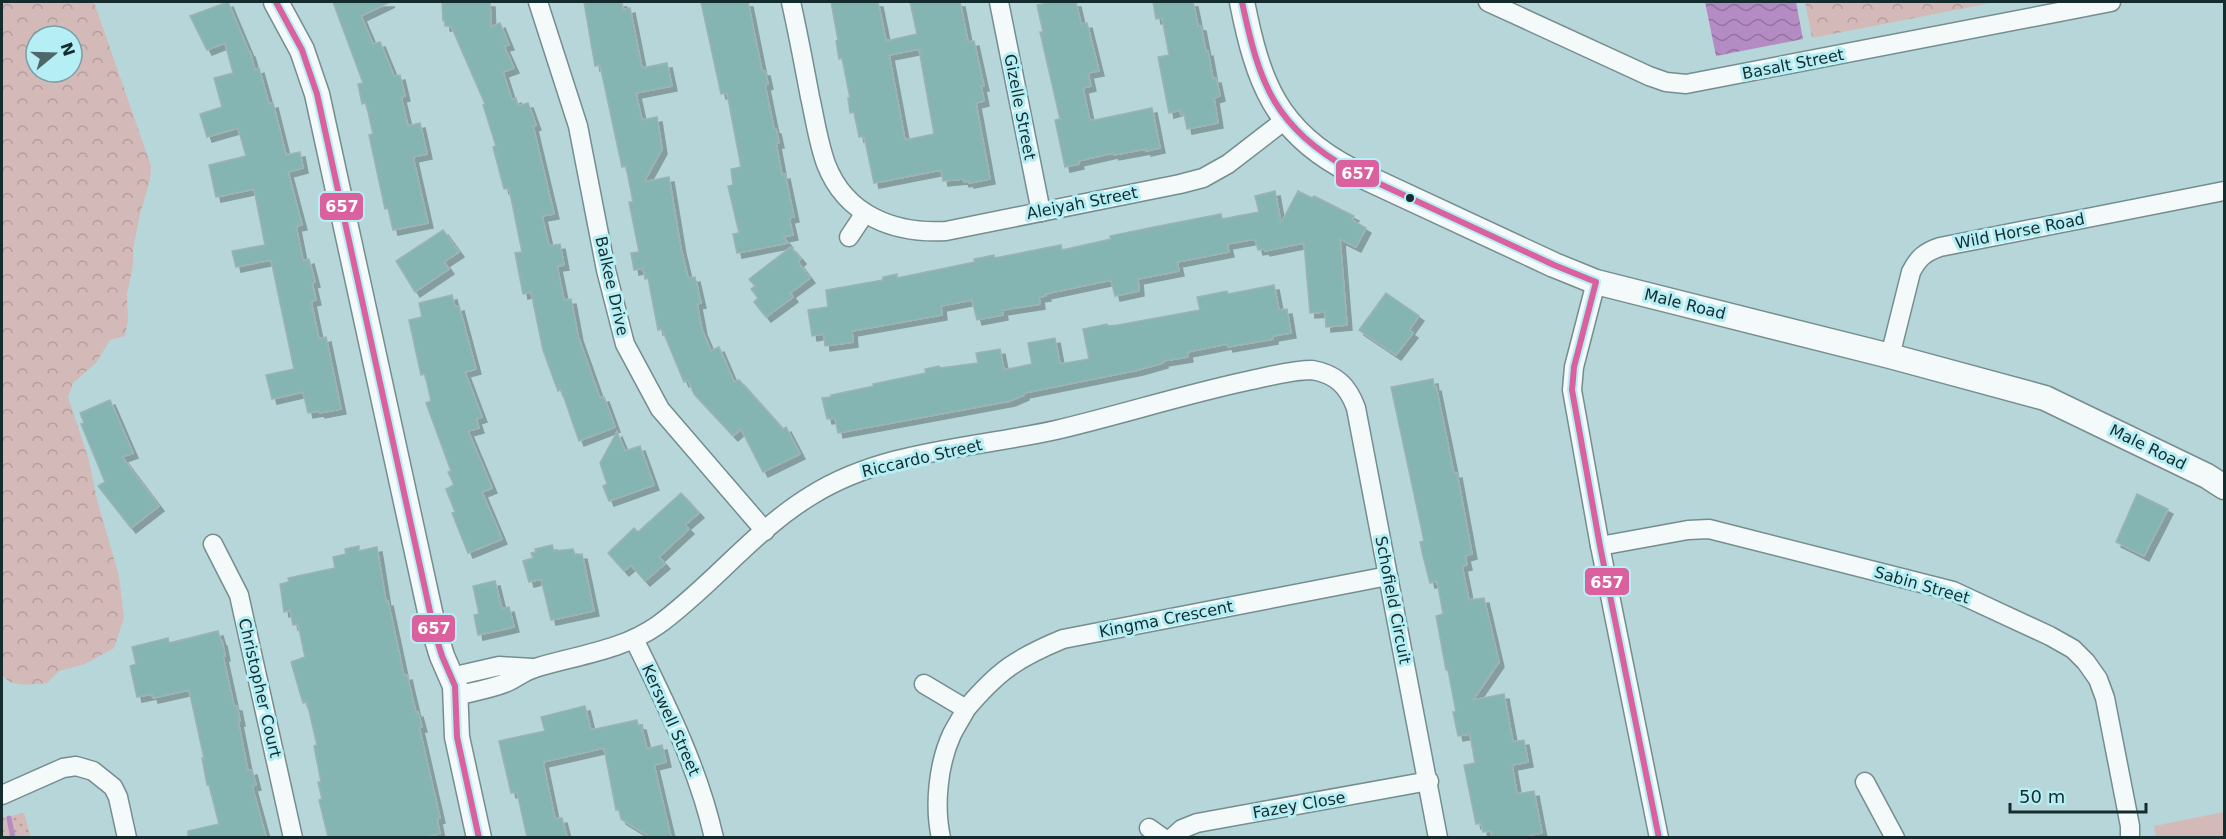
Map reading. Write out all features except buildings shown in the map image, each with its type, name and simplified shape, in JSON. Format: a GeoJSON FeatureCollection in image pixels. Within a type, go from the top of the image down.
{"type":"FeatureCollection","features":[{"type":"Feature","properties":{"kind":"street"},"geometry":{"type":"LineString","coordinates":[[276,2],[302,50],[317,94],[434,630],[453,686],[457,737],[479,837]]}},
{"type":"Feature","properties":{"kind":"street","name":"Balkee Drive"},"geometry":{"type":"LineString","coordinates":[[538,2],[578,126],[608,281],[625,344],[660,409],[765,531]]}},
{"type":"Feature","properties":{"kind":"street","name":"Aleiyah Street"},"geometry":{"type":"LineString","coordinates":[[791,2],[819,142],[827,166],[839,187],[865,213],[898,228],[922,232],[946,231],[1203,178],[1228,164],[1285,120]]}},
{"type":"Feature","properties":{"kind":"street","name":"Gizelle Street"},"geometry":{"type":"LineString","coordinates":[[999,2],[1041,212]]}},
{"type":"Feature","properties":{"kind":"street","name":"Male Road"},"geometry":{"type":"LineString","coordinates":[[1242,2],[1259,71],[1285,120],[1313,147],[1335,162],[1554,266],[1596,282],[1890,356],[2045,398],[2207,476],[2224,487]]}},
{"type":"Feature","properties":{"kind":"street","name":"Basalt Street"},"geometry":{"type":"LineString","coordinates":[[1488,2],[1649,76],[1666,82],[1686,84],[2111,2]]}},
{"type":"Feature","properties":{"kind":"street","name":"Wild Horse Road"},"geometry":{"type":"LineString","coordinates":[[1890,356],[1911,272],[1917,260],[1928,251],[2224,191]]}},
{"type":"Feature","properties":{"kind":"street"},"geometry":{"type":"LineString","coordinates":[[849,237],[865,213]]}},
{"type":"Feature","properties":{"kind":"street"},"geometry":{"type":"LineString","coordinates":[[1596,282],[1574,367],[1572,390],[1600,546],[1659,837]]}},
{"type":"Feature","properties":{"kind":"street","name":"Riccardo Street"},"geometry":{"type":"LineString","coordinates":[[453,686],[499,666],[532,668],[586,656],[634,639],[657,626],[789,510],[813,494],[871,467],[1056,430],[1172,398],[1256,379],[1302,370],[1329,374]]}},
{"type":"Feature","properties":{"kind":"street","name":"Schofield Circuit"},"geometry":{"type":"LineString","coordinates":[[1329,374],[1346,387],[1356,408],[1438,837]]}},
{"type":"Feature","properties":{"kind":"street","name":"Sabin Street"},"geometry":{"type":"LineString","coordinates":[[1600,546],[1688,530],[1708,529],[1953,591],[2050,636],[2073,650],[2086,662],[2098,679],[2105,698],[2130,826],[2130,837]]}},
{"type":"Feature","properties":{"kind":"street","name":"Christopher Court"},"geometry":{"type":"LineString","coordinates":[[213,544],[239,595],[293,837]]}},
{"type":"Feature","properties":{"kind":"street","name":"Kingma Crescent"},"geometry":{"type":"LineString","coordinates":[[941,837],[938,794],[951,736],[966,709],[988,683],[1008,666],[1030,652],[1063,639],[1388,576]]}},
{"type":"Feature","properties":{"kind":"street","name":"Kerswell Street"},"geometry":{"type":"LineString","coordinates":[[634,639],[683,740],[708,809],[714,837]]}},
{"type":"Feature","properties":{"kind":"street"},"geometry":{"type":"LineString","coordinates":[[924,684],[966,709]]}},
{"type":"Feature","properties":{"kind":"street"},"geometry":{"type":"LineString","coordinates":[[2,795],[63,768],[76,766],[93,771],[113,787],[118,797],[127,837]]}},
{"type":"Feature","properties":{"kind":"street","name":"Fazey Close"},"geometry":{"type":"LineString","coordinates":[[1172,837],[1197,824],[1429,781]]}},
{"type":"Feature","properties":{"kind":"street"},"geometry":{"type":"LineString","coordinates":[[1864,782],[1895,837]]}},
{"type":"Feature","properties":{"kind":"green space"},"geometry":{"type":"Polygon","coordinates":[[[2,2],[94,2],[151,166],[150,180],[133,249],[133,265],[127,294],[128,321],[125,336],[110,340],[96,363],[73,383],[68,397],[89,460],[97,500],[119,576],[124,618],[114,648],[85,664],[59,671],[47,683],[16,684],[2,674],[2,2]]]}},
{"type":"Feature","properties":{"kind":"green space"},"geometry":{"type":"Polygon","coordinates":[[[1805,2],[1996,2],[1812,38],[1805,2]]]}},
{"type":"Feature","properties":{"kind":"green space"},"geometry":{"type":"Polygon","coordinates":[[[2224,812],[2224,837],[2156,837],[2154,826],[2224,812]]]}},
{"type":"Feature","properties":{"kind":"green space"},"geometry":{"type":"Polygon","coordinates":[[[24,813],[31,837],[2,837],[2,818],[24,813]]]}},
{"type":"Feature","properties":{"kind":"water"},"geometry":{"type":"Polygon","coordinates":[[[1705,2],[1796,2],[1803,39],[1716,56],[1705,2]]]}},
{"type":"Feature","properties":{"kind":"waterway"},"geometry":{"type":"LineString","coordinates":[[9,818],[13,838]]}},
{"type":"Feature","properties":{"kind":"transit line","name":"657"},"geometry":{"type":"LineString","coordinates":[[276,2],[302,50],[317,94],[434,630],[455,686],[457,737],[479,838]]}},
{"type":"Feature","properties":{"kind":"transit line","name":"657"},"geometry":{"type":"LineString","coordinates":[[1242,2],[1264,81],[1274,101],[1304,137],[1352,171],[1554,265],[1596,282],[1574,367],[1572,390],[1600,546],[1659,838]]}}]}
